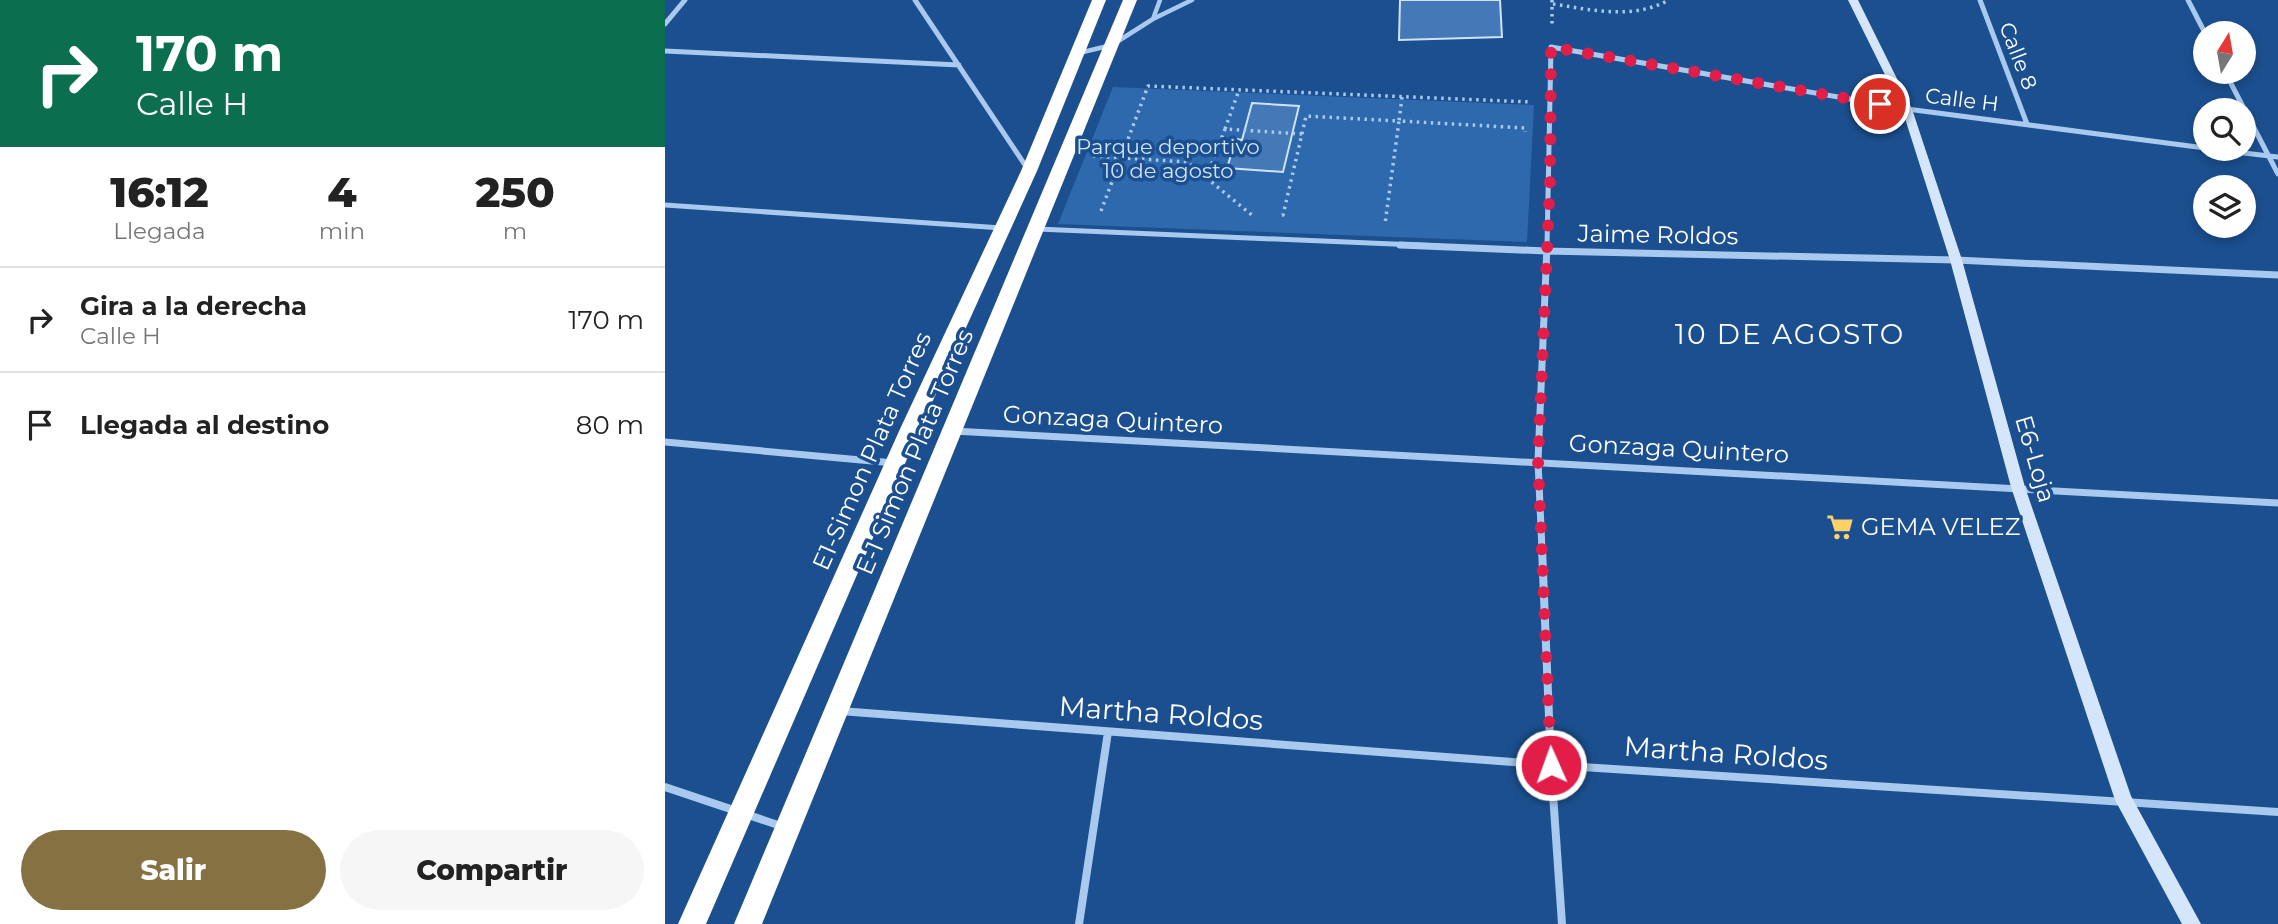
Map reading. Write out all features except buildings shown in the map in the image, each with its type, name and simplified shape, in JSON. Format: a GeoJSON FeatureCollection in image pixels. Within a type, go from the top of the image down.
{"type":"FeatureCollection","features":[{"type":"Feature","properties":{"kind":"highway","name":"E1-Simon Plata Torres"},"geometry":{"type":"LineString","coordinates":[[692,924],[786,706],[1029,171],[1099,0]]}},
{"type":"Feature","properties":{"kind":"highway","name":"E-1 Simon Plata Torres"},"geometry":{"type":"LineString","coordinates":[[748,924],[1130,0]]}},
{"type":"Feature","properties":{"kind":"main road","name":"E6-Loja"},"geometry":{"type":"LineString","coordinates":[[1853,0],[1907,109],[1956,260],[2018,487],[2125,800],[2192,924]]}},
{"type":"Feature","properties":{"kind":"street"},"geometry":{"type":"LineString","coordinates":[[665,24],[685,0]]}},
{"type":"Feature","properties":{"kind":"street"},"geometry":{"type":"LineString","coordinates":[[915,0],[1029,171]]}},
{"type":"Feature","properties":{"kind":"street","name":"Calle 8"},"geometry":{"type":"LineString","coordinates":[[1980,0],[2027,124]]}},
{"type":"Feature","properties":{"kind":"street"},"geometry":{"type":"LineString","coordinates":[[2188,0],[2199,21]]}},
{"type":"Feature","properties":{"kind":"street","name":"Calle H"},"geometry":{"type":"LineString","coordinates":[[1550,103],[1551,47],[1907,109],[2193,146]]}},
{"type":"Feature","properties":{"kind":"street"},"geometry":{"type":"LineString","coordinates":[[665,51],[959,65]]}},
{"type":"Feature","properties":{"kind":"street"},"geometry":{"type":"LineString","coordinates":[[2231,84],[2278,174]]}},
{"type":"Feature","properties":{"kind":"street"},"geometry":{"type":"LineString","coordinates":[[1550,103],[1538,461],[1551,765],[1562,924]]}},
{"type":"Feature","properties":{"kind":"street","name":"Calle H"},"geometry":{"type":"LineString","coordinates":[[2256,155],[2278,157]]}},
{"type":"Feature","properties":{"kind":"street"},"geometry":{"type":"LineString","coordinates":[[665,205],[1002,228]]}},
{"type":"Feature","properties":{"kind":"street","name":"Jaime Roldos"},"geometry":{"type":"LineString","coordinates":[[1037,229],[1546,251],[1956,260],[2278,275]]}},
{"type":"Feature","properties":{"kind":"street","name":"Gonzaga Quintero"},"geometry":{"type":"LineString","coordinates":[[953,431],[2278,503]]}},
{"type":"Feature","properties":{"kind":"street"},"geometry":{"type":"LineString","coordinates":[[665,442],[896,463]]}},
{"type":"Feature","properties":{"kind":"street","name":"Martha Roldos"},"geometry":{"type":"LineString","coordinates":[[836,710],[1551,765],[2278,811]]}},
{"type":"Feature","properties":{"kind":"street"},"geometry":{"type":"LineString","coordinates":[[1079,924],[1108,732]]}},
{"type":"Feature","properties":{"kind":"street"},"geometry":{"type":"LineString","coordinates":[[665,787],[787,829]]}},
{"type":"Feature","properties":{"kind":"lane"},"geometry":{"type":"LineString","coordinates":[[1153,19],[1160,0]]}},
{"type":"Feature","properties":{"kind":"lane"},"geometry":{"type":"LineString","coordinates":[[1077,54],[1112,45],[1153,19],[1192,0]]}},
{"type":"Feature","properties":{"kind":"path"},"geometry":{"type":"LineString","coordinates":[[1552,4],[1633,14],[1646,12],[1669,0]]}},
{"type":"Feature","properties":{"kind":"path"},"geometry":{"type":"LineString","coordinates":[[1121,158],[1148,86],[1550,103]]}},
{"type":"Feature","properties":{"kind":"path"},"geometry":{"type":"LineString","coordinates":[[1201,173],[1212,163],[1239,90]]}},
{"type":"Feature","properties":{"kind":"path"},"geometry":{"type":"LineString","coordinates":[[1384,230],[1402,97]]}},
{"type":"Feature","properties":{"kind":"path"},"geometry":{"type":"LineString","coordinates":[[1280,226],[1306,116],[1525,128],[1524,141]]}},
{"type":"Feature","properties":{"kind":"path"},"geometry":{"type":"LineString","coordinates":[[1225,129],[1302,134]]}},
{"type":"Feature","properties":{"kind":"path"},"geometry":{"type":"LineString","coordinates":[[1067,155],[1187,162],[1253,214],[1263,214]]}},
{"type":"Feature","properties":{"kind":"path"},"geometry":{"type":"LineString","coordinates":[[1248,237],[1253,214]]}},
{"type":"Feature","properties":{"kind":"path"},"geometry":{"type":"LineString","coordinates":[[1273,215],[1283,215]]}},
{"type":"Feature","properties":{"kind":"green space","name":"Parque deportivo 10 de agosto"},"geometry":{"type":"Polygon","coordinates":[[[1113,87],[1534,105],[1527,242],[1058,224],[1113,87]]]}},
{"type":"Feature","properties":{"kind":"place","name":"GEMA VELEZ"},"geometry":{"type":"Point","coordinates":[1840,527]}},
{"type":"Feature","properties":{"kind":"district","name":"10 DE AGOSTO"},"geometry":{"type":"Point","coordinates":[1790,334]}},
{"type":"Feature","properties":{"kind":"route"},"geometry":{"type":"LineString","coordinates":[[1551,765],[1538,461],[1550,181],[1551,47],[1880,104]]}}]}
